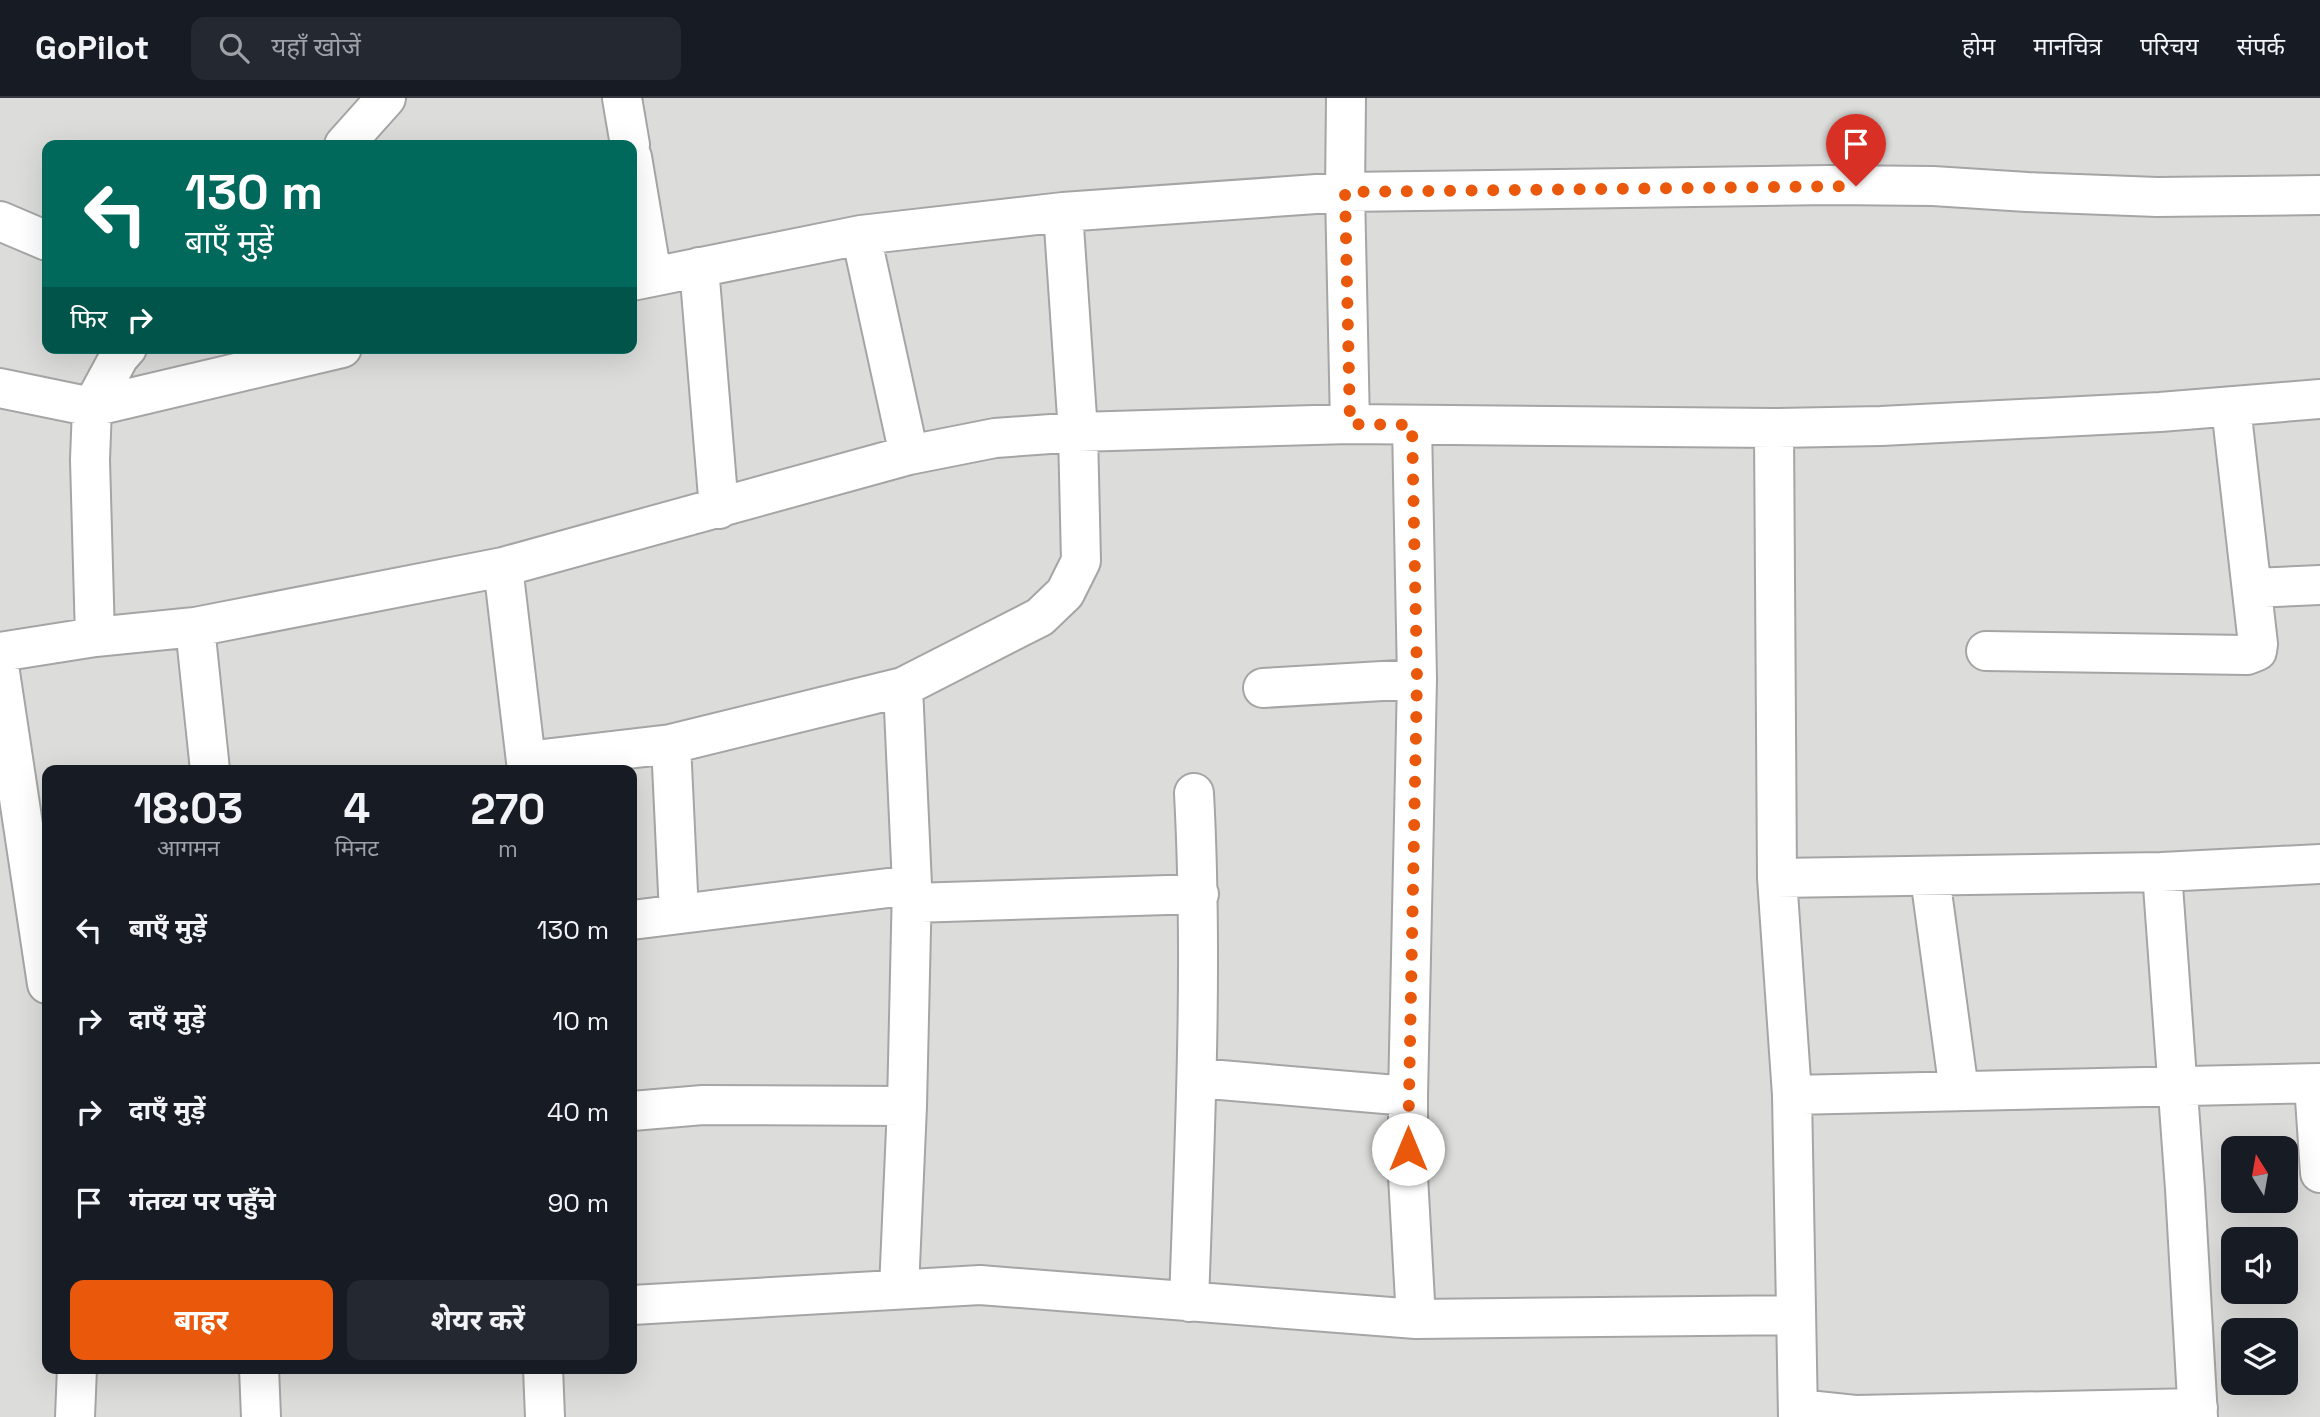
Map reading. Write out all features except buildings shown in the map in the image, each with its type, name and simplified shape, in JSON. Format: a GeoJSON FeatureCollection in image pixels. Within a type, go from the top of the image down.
{"type":"FeatureCollection","features":[{"type":"Feature","properties":{"kind":"street"},"geometry":{"type":"LineString","coordinates":[[348,140],[386,98]]}},
{"type":"Feature","properties":{"kind":"street"},"geometry":{"type":"LineString","coordinates":[[622,98],[629,140]]}},
{"type":"Feature","properties":{"kind":"street"},"geometry":{"type":"LineString","coordinates":[[1346,98],[1345,192],[1350,424]]}},
{"type":"Feature","properties":{"kind":"street"},"geometry":{"type":"LineString","coordinates":[[637,218],[642,278],[861,234],[1063,212],[1345,192],[1843,185],[1933,186],[2158,197],[2320,195]]}},
{"type":"Feature","properties":{"kind":"street"},"geometry":{"type":"LineString","coordinates":[[533,765],[671,744],[903,687],[1040,617],[1065,593],[1081,561],[1078,432],[1063,212]]}},
{"type":"Feature","properties":{"kind":"street"},"geometry":{"type":"LineString","coordinates":[[0,221],[42,239]]}},
{"type":"Feature","properties":{"kind":"street"},"geometry":{"type":"LineString","coordinates":[[861,234],[909,455]]}},
{"type":"Feature","properties":{"kind":"street"},"geometry":{"type":"LineString","coordinates":[[699,267],[719,509]]}},
{"type":"Feature","properties":{"kind":"street"},"geometry":{"type":"LineString","coordinates":[[95,637],[90,460],[92,407],[122,354]]}},
{"type":"Feature","properties":{"kind":"street"},"geometry":{"type":"LineString","coordinates":[[0,388],[92,407],[317,354]]}},
{"type":"Feature","properties":{"kind":"street"},"geometry":{"type":"LineString","coordinates":[[0,652],[95,637],[195,627],[503,567],[909,455],[995,438],[1078,432],[1350,424],[1774,428],[1881,426],[2320,400]]}},
{"type":"Feature","properties":{"kind":"street"},"geometry":{"type":"LineString","coordinates":[[1986,651],[2253,654],[2257,651],[2231,407]]}},
{"type":"Feature","properties":{"kind":"street"},"geometry":{"type":"LineString","coordinates":[[1412,425],[1417,678],[1408,1176],[1416,1319]]}},
{"type":"Feature","properties":{"kind":"street"},"geometry":{"type":"LineString","coordinates":[[1774,428],[1777,878],[1792,1095],[1798,1413],[1855,1415],[2198,1412],[2162,872]]}},
{"type":"Feature","properties":{"kind":"street"},"geometry":{"type":"LineString","coordinates":[[503,567],[526,765]]}},
{"type":"Feature","properties":{"kind":"street"},"geometry":{"type":"LineString","coordinates":[[2252,588],[2320,585]]}},
{"type":"Feature","properties":{"kind":"street"},"geometry":{"type":"LineString","coordinates":[[195,627],[209,765]]}},
{"type":"Feature","properties":{"kind":"street"},"geometry":{"type":"LineString","coordinates":[[0,672],[42,951]]}},
{"type":"Feature","properties":{"kind":"street"},"geometry":{"type":"LineString","coordinates":[[1263,688],[1417,678]]}},
{"type":"Feature","properties":{"kind":"street"},"geometry":{"type":"LineString","coordinates":[[899,1289],[912,894],[903,687]]}},
{"type":"Feature","properties":{"kind":"street"},"geometry":{"type":"LineString","coordinates":[[671,744],[679,914]]}},
{"type":"Feature","properties":{"kind":"street"},"geometry":{"type":"LineString","coordinates":[[1189,1302],[1197,1078],[1199,894],[1194,793]]}},
{"type":"Feature","properties":{"kind":"street"},"geometry":{"type":"LineString","coordinates":[[1777,878],[2162,872],[2320,864]]}},
{"type":"Feature","properties":{"kind":"street"},"geometry":{"type":"LineString","coordinates":[[1930,877],[1959,1091]]}},
{"type":"Feature","properties":{"kind":"street"},"geometry":{"type":"LineString","coordinates":[[637,919],[912,894],[1199,894]]}},
{"type":"Feature","properties":{"kind":"street"},"geometry":{"type":"LineString","coordinates":[[1197,1078],[1408,1097]]}},
{"type":"Feature","properties":{"kind":"street"},"geometry":{"type":"LineString","coordinates":[[1792,1095],[2317,1084],[2320,1172]]}},
{"type":"Feature","properties":{"kind":"street"},"geometry":{"type":"LineString","coordinates":[[637,1111],[703,1105],[907,1106]]}},
{"type":"Feature","properties":{"kind":"street"},"geometry":{"type":"LineString","coordinates":[[637,1305],[980,1285],[1416,1319],[1795,1315]]}},
{"type":"Feature","properties":{"kind":"street"},"geometry":{"type":"LineString","coordinates":[[75,1417],[77,1374]]}},
{"type":"Feature","properties":{"kind":"street"},"geometry":{"type":"LineString","coordinates":[[259,1374],[261,1417]]}},
{"type":"Feature","properties":{"kind":"street"},"geometry":{"type":"LineString","coordinates":[[543,1374],[545,1417]]}},
{"type":"Feature","properties":{"kind":"shaded area"},"geometry":{"type":"Polygon","coordinates":[[[0,98],[2320,98],[2320,1417],[0,1417],[0,98]]]}},
{"type":"Feature","properties":{"kind":"route"},"geometry":{"type":"LineString","coordinates":[[1408,1149],[1417,678],[1412,425],[1350,424],[1345,192],[1856,186]]}}]}
